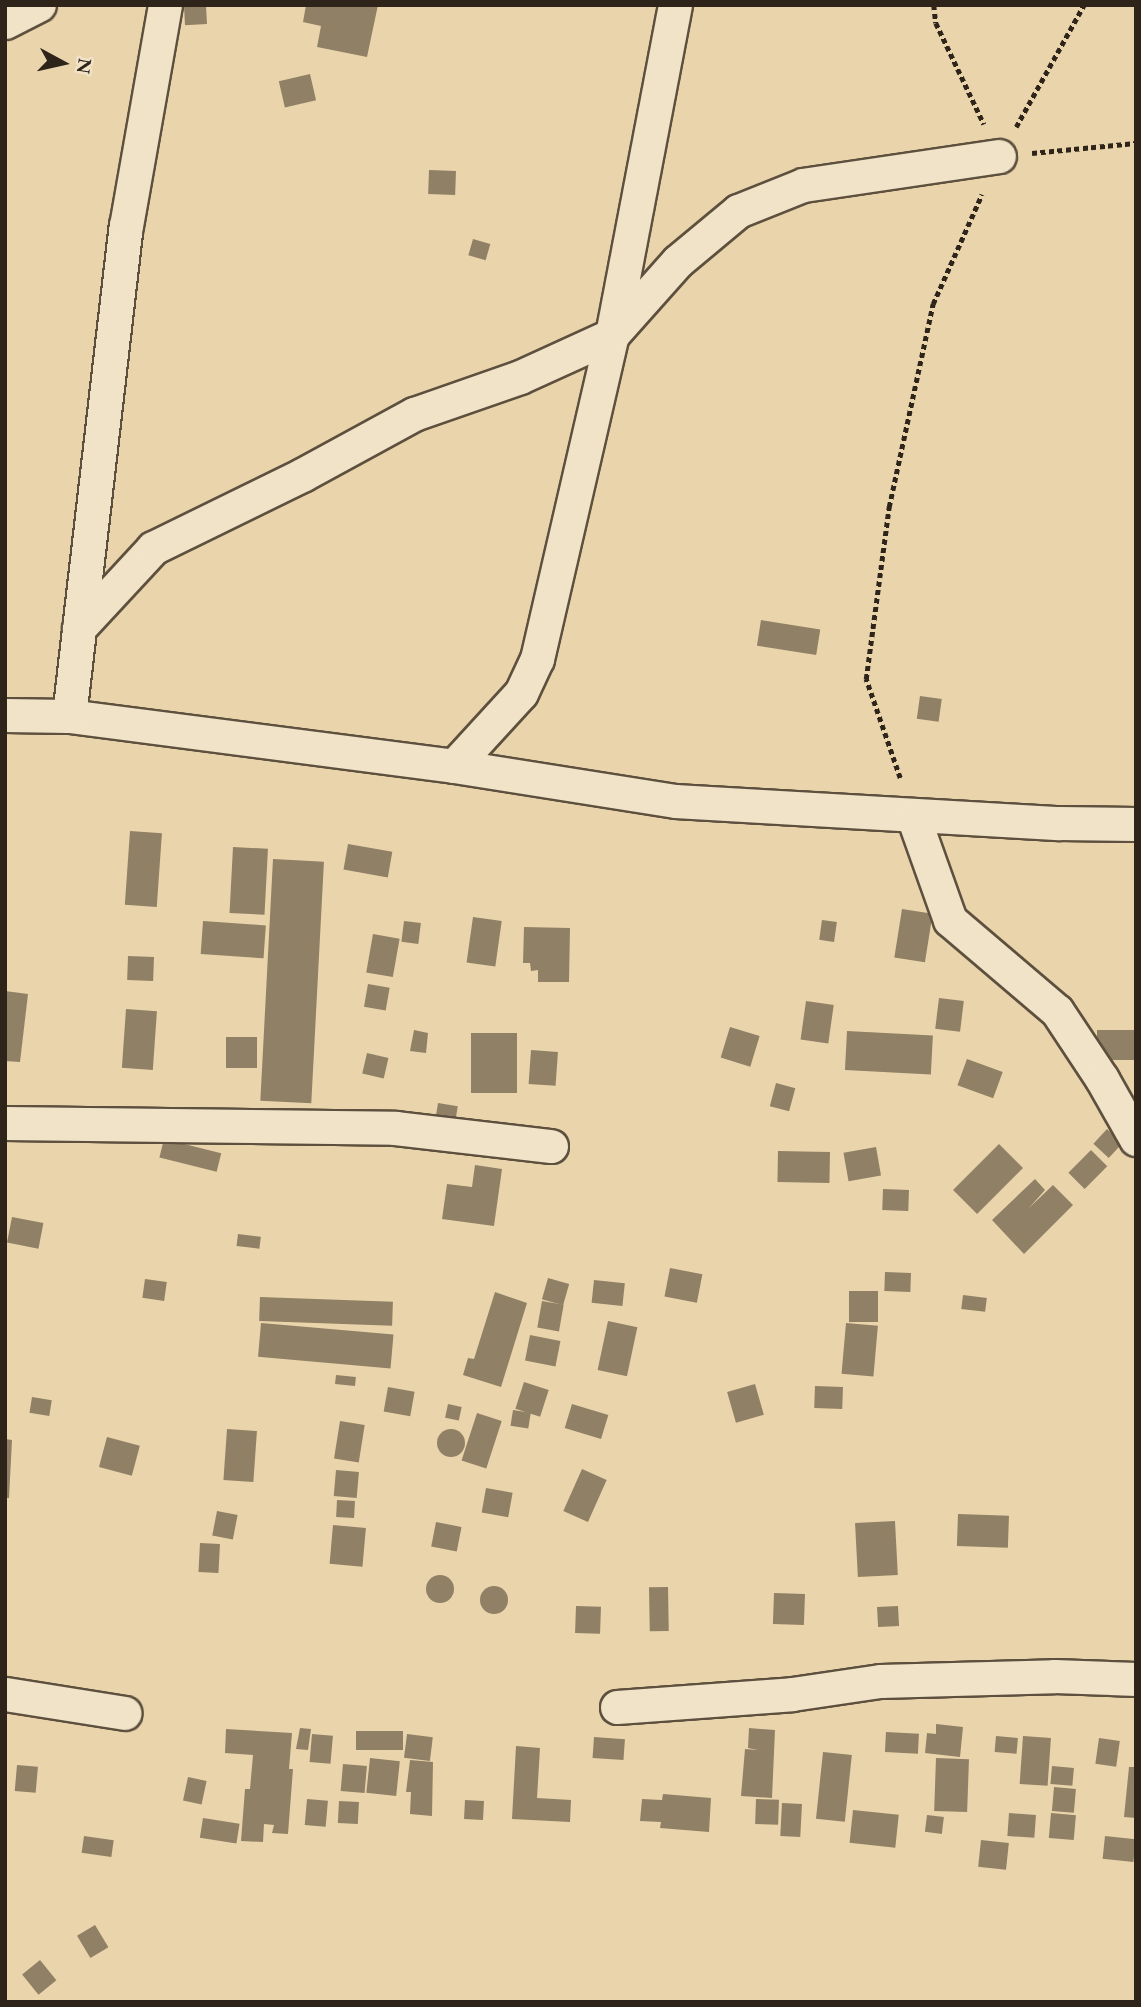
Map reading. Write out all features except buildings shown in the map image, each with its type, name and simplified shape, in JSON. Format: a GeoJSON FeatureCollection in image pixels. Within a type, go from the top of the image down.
{"type":"FeatureCollection","features":[{"type":"Feature","properties":{"kind":"street"},"geometry":{"type":"LineString","coordinates":[[5,22],[39,5]]}},
{"type":"Feature","properties":{"kind":"street"},"geometry":{"type":"LineString","coordinates":[[69,716],[125,226],[165,5]]}},
{"type":"Feature","properties":{"kind":"street"},"geometry":{"type":"LineString","coordinates":[[454,766],[521,694],[537,659],[612,335],[675,5]]}},
{"type":"Feature","properties":{"kind":"street"},"geometry":{"type":"LineString","coordinates":[[79,628],[153,548],[302,475],[414,414],[520,377],[612,335],[678,261],[738,211],[803,184],[999,156]]}},
{"type":"Feature","properties":{"kind":"street"},"geometry":{"type":"LineString","coordinates":[[5,715],[69,716],[454,766],[675,801],[914,816],[1136,824]]}},
{"type":"Feature","properties":{"kind":"street"},"geometry":{"type":"LineString","coordinates":[[914,816],[950,920],[1057,1011],[1102,1079],[1136,1139]]}},
{"type":"Feature","properties":{"kind":"street"},"geometry":{"type":"LineString","coordinates":[[5,1123],[394,1128],[551,1146]]}},
{"type":"Feature","properties":{"kind":"street"},"geometry":{"type":"LineString","coordinates":[[617,1707],[792,1694],[880,1681],[1054,1676],[1136,1679]]}},
{"type":"Feature","properties":{"kind":"street"},"geometry":{"type":"LineString","coordinates":[[5,1693],[125,1713]]}},
{"type":"Feature","properties":{"kind":"path"},"geometry":{"type":"LineString","coordinates":[[934,5],[936,23],[999,156]]}},
{"type":"Feature","properties":{"kind":"path"},"geometry":{"type":"LineString","coordinates":[[914,816],[866,678],[889,507],[933,304],[999,156],[1084,5]]}},
{"type":"Feature","properties":{"kind":"path"},"geometry":{"type":"LineString","coordinates":[[999,156],[1136,143]]}}]}
